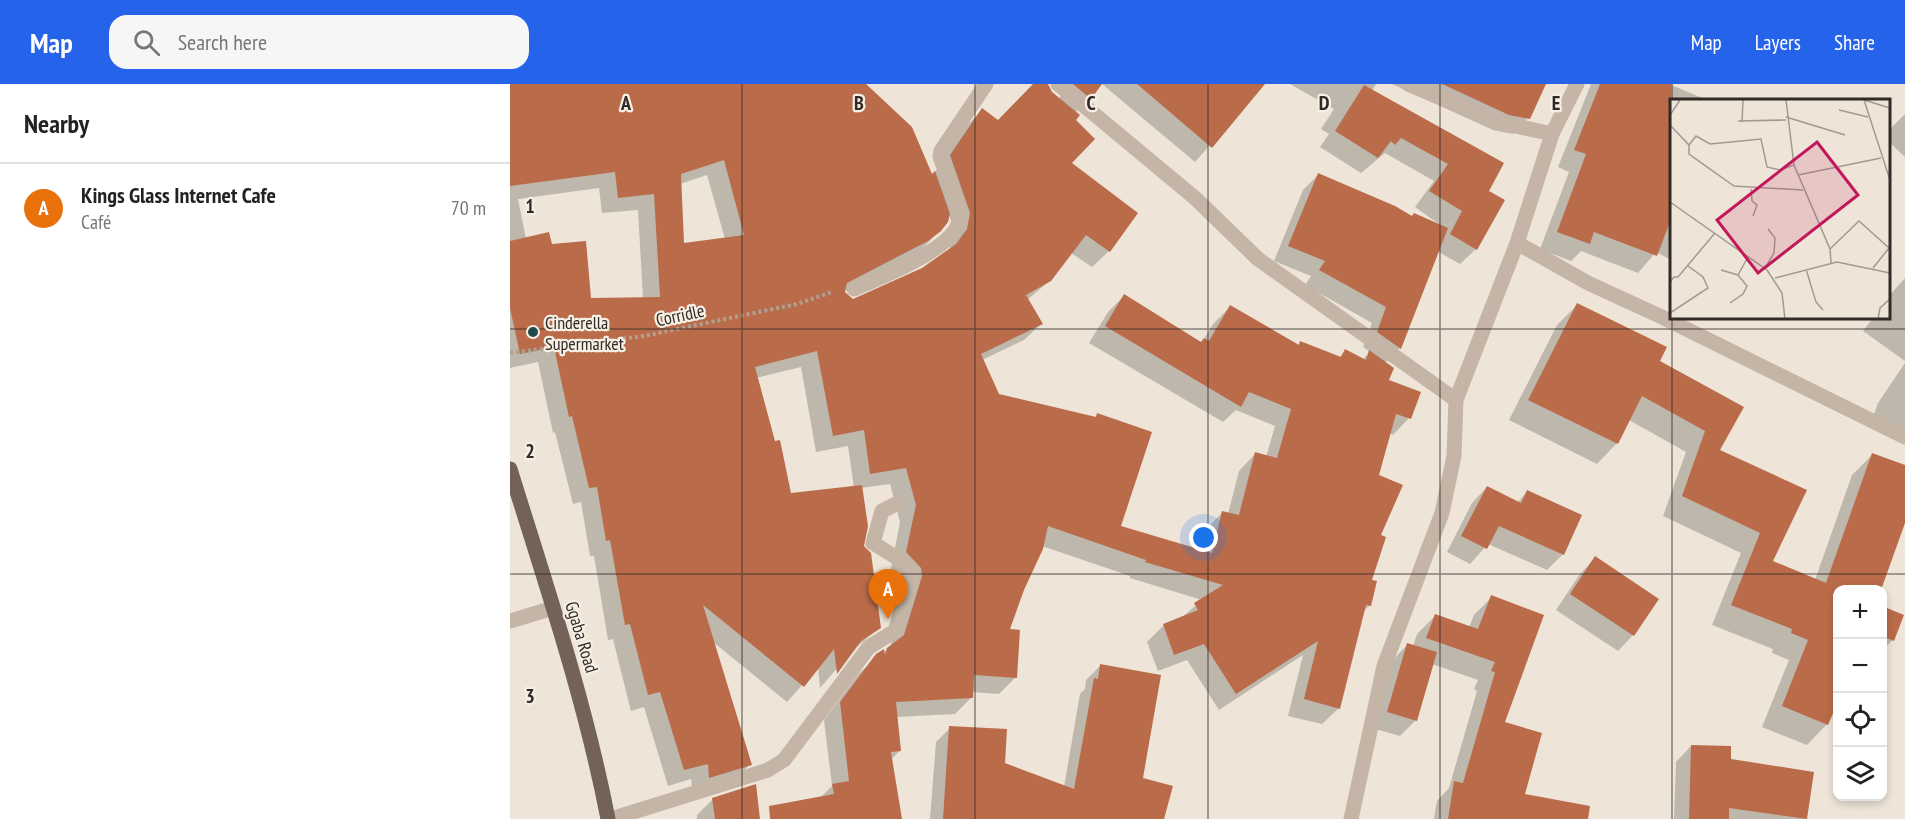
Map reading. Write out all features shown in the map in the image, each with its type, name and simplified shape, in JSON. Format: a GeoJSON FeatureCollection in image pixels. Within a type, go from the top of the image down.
{"type":"FeatureCollection","features":[{"type":"Feature","properties":{"kind":"main road","name":"Ggaba Road"},"geometry":{"type":"LineString","coordinates":[[510,469],[591,741],[609,819]]}},
{"type":"Feature","properties":{"kind":"street"},"geometry":{"type":"LineString","coordinates":[[854,289],[921,259],[951,235],[958,225],[960,214],[940,157],[941,151],[986,84]]}},
{"type":"Feature","properties":{"kind":"street"},"geometry":{"type":"LineString","coordinates":[[1058,84],[1195,198],[1258,259],[1456,400]]}},
{"type":"Feature","properties":{"kind":"street"},"geometry":{"type":"LineString","coordinates":[[1408,84],[1498,122],[1552,134]]}},
{"type":"Feature","properties":{"kind":"street"},"geometry":{"type":"LineString","coordinates":[[1351,819],[1384,666],[1442,513],[1454,456],[1456,400],[1517,243],[1552,134],[1577,84]]}},
{"type":"Feature","properties":{"kind":"street"},"geometry":{"type":"LineString","coordinates":[[1517,243],[1588,283],[1905,437]]}},
{"type":"Feature","properties":{"kind":"street"},"geometry":{"type":"LineString","coordinates":[[609,819],[768,770],[784,760],[869,646],[895,630],[913,574],[905,563],[873,543],[882,512],[896,504]]}},
{"type":"Feature","properties":{"kind":"street"},"geometry":{"type":"LineString","coordinates":[[510,621],[553,608]]}},
{"type":"Feature","properties":{"kind":"path","name":"Corridle"},"geometry":{"type":"LineString","coordinates":[[510,353],[644,336],[854,289]]}},
{"type":"Feature","properties":{"kind":"building"},"geometry":{"type":"Polygon","coordinates":[[[510,84],[866,84],[912,127],[932,174],[935,171],[950,214],[948,222],[941,231],[928,241],[847,283],[845,292],[853,299],[922,268],[956,244],[967,229],[970,213],[950,155],[982,108],[998,120],[1033,84],[1048,84],[1052,92],[1080,115],[1076,120],[1095,139],[1072,163],[1138,213],[1110,252],[1086,235],[1051,281],[1026,295],[1043,324],[981,354],[999,394],[1096,417],[1097,413],[1152,432],[1121,526],[1212,553],[1222,511],[1239,515],[1255,452],[1277,458],[1291,409],[1249,392],[1241,407],[1105,326],[1124,294],[1201,342],[1204,338],[1209,341],[1230,305],[1299,345],[1300,341],[1341,357],[1345,349],[1366,360],[1369,350],[1394,368],[1389,380],[1421,392],[1411,419],[1396,414],[1379,475],[1403,485],[1381,535],[1386,537],[1372,580],[1377,581],[1371,606],[1366,605],[1340,709],[1304,699],[1318,641],[1236,694],[1204,644],[1174,655],[1163,624],[1198,610],[1194,603],[1223,585],[1145,562],[1146,560],[1048,526],[1043,549],[1024,590],[1010,629],[1020,630],[1017,678],[974,675],[973,698],[896,702],[901,751],[891,752],[902,819],[770,819],[769,806],[834,794],[832,784],[849,781],[840,702],[876,654],[884,649],[885,655],[887,648],[904,635],[922,576],[921,568],[906,552],[916,505],[906,468],[870,474],[864,430],[833,436],[817,351],[755,367],[775,441],[780,440],[791,493],[862,485],[868,526],[864,546],[871,553],[881,628],[861,641],[837,674],[834,649],[804,687],[703,605],[752,765],[709,778],[708,764],[684,770],[660,692],[648,695],[630,624],[625,625],[610,540],[606,541],[597,487],[589,488],[572,416],[569,417],[554,347],[520,354],[510,308],[510,241],[549,232],[552,244],[586,241],[591,298],[660,297],[654,194],[618,198],[615,172],[510,186],[510,84]],[[724,160],[681,174],[684,243],[744,235],[724,160]]]}},
{"type":"Feature","properties":{"kind":"building"},"geometry":{"type":"Polygon","coordinates":[[[1073,84],[1102,84],[1091,99],[1073,84]]]}},
{"type":"Feature","properties":{"kind":"building"},"geometry":{"type":"Polygon","coordinates":[[[1137,84],[1265,84],[1212,148],[1137,84]]]}},
{"type":"Feature","properties":{"kind":"building"},"geometry":{"type":"Polygon","coordinates":[[[1442,84],[1546,84],[1530,119],[1509,115],[1442,84]]]}},
{"type":"Feature","properties":{"kind":"building"},"geometry":{"type":"Polygon","coordinates":[[[1600,84],[1671,84],[1670,222],[1657,256],[1594,232],[1590,244],[1557,232],[1586,154],[1574,150],[1600,84]]]}},
{"type":"Feature","properties":{"kind":"building"},"geometry":{"type":"Polygon","coordinates":[[[1364,85],[1504,163],[1489,191],[1505,200],[1477,250],[1450,234],[1462,211],[1429,191],[1448,164],[1401,138],[1395,145],[1391,141],[1378,158],[1335,131],[1364,85]]]}},
{"type":"Feature","properties":{"kind":"building"},"geometry":{"type":"Polygon","coordinates":[[[1318,173],[1395,206],[1412,216],[1414,213],[1448,228],[1401,349],[1377,332],[1386,307],[1319,270],[1325,261],[1288,246],[1318,173]]]}},
{"type":"Feature","properties":{"kind":"building"},"geometry":{"type":"Polygon","coordinates":[[[1577,303],[1667,347],[1660,361],[1744,407],[1720,450],[1807,490],[1773,561],[1826,583],[1872,453],[1905,465],[1905,523],[1883,585],[1833,585],[1833,714],[1828,725],[1782,706],[1808,640],[1791,633],[1792,629],[1731,605],[1760,533],[1682,496],[1705,431],[1642,396],[1618,444],[1528,400],[1577,303]]]}},
{"type":"Feature","properties":{"kind":"building"},"geometry":{"type":"Polygon","coordinates":[[[1487,486],[1521,503],[1527,490],[1582,515],[1564,555],[1499,526],[1487,549],[1461,536],[1487,486]]]}},
{"type":"Feature","properties":{"kind":"building"},"geometry":{"type":"Polygon","coordinates":[[[1595,556],[1659,599],[1634,636],[1570,594],[1595,556]]]}},
{"type":"Feature","properties":{"kind":"building"},"geometry":{"type":"Polygon","coordinates":[[[1491,595],[1544,615],[1505,722],[1542,733],[1525,794],[1590,806],[1588,819],[1448,819],[1454,781],[1463,783],[1495,672],[1491,671],[1495,662],[1426,638],[1435,614],[1478,629],[1491,595]]]}},
{"type":"Feature","properties":{"kind":"building"},"geometry":{"type":"Polygon","coordinates":[[[1887,608],[1904,615],[1894,641],[1887,638],[1887,608]]]}},
{"type":"Feature","properties":{"kind":"building"},"geometry":{"type":"Polygon","coordinates":[[[1407,643],[1437,652],[1417,721],[1387,712],[1407,643]]]}},
{"type":"Feature","properties":{"kind":"building"},"geometry":{"type":"Polygon","coordinates":[[[1100,664],[1161,675],[1143,778],[1173,786],[1164,819],[943,819],[949,726],[1007,729],[1005,763],[1074,789],[1094,678],[1098,679],[1100,664]]]}},
{"type":"Feature","properties":{"kind":"building"},"geometry":{"type":"Polygon","coordinates":[[[1691,745],[1731,746],[1731,759],[1814,772],[1807,819],[1729,808],[1729,819],[1689,819],[1691,745]]]}},
{"type":"Feature","properties":{"kind":"building"},"geometry":{"type":"Polygon","coordinates":[[[756,784],[760,819],[715,819],[712,798],[756,784]]]}},
{"type":"Feature","properties":{"kind":"place","name":"Cinderella Supermarket"},"geometry":{"type":"Point","coordinates":[533,332]}},
{"type":"Feature","properties":{"kind":"place","name":"Kings Glass Internet Cafe"},"geometry":{"type":"Point","coordinates":[888,619]}}]}
